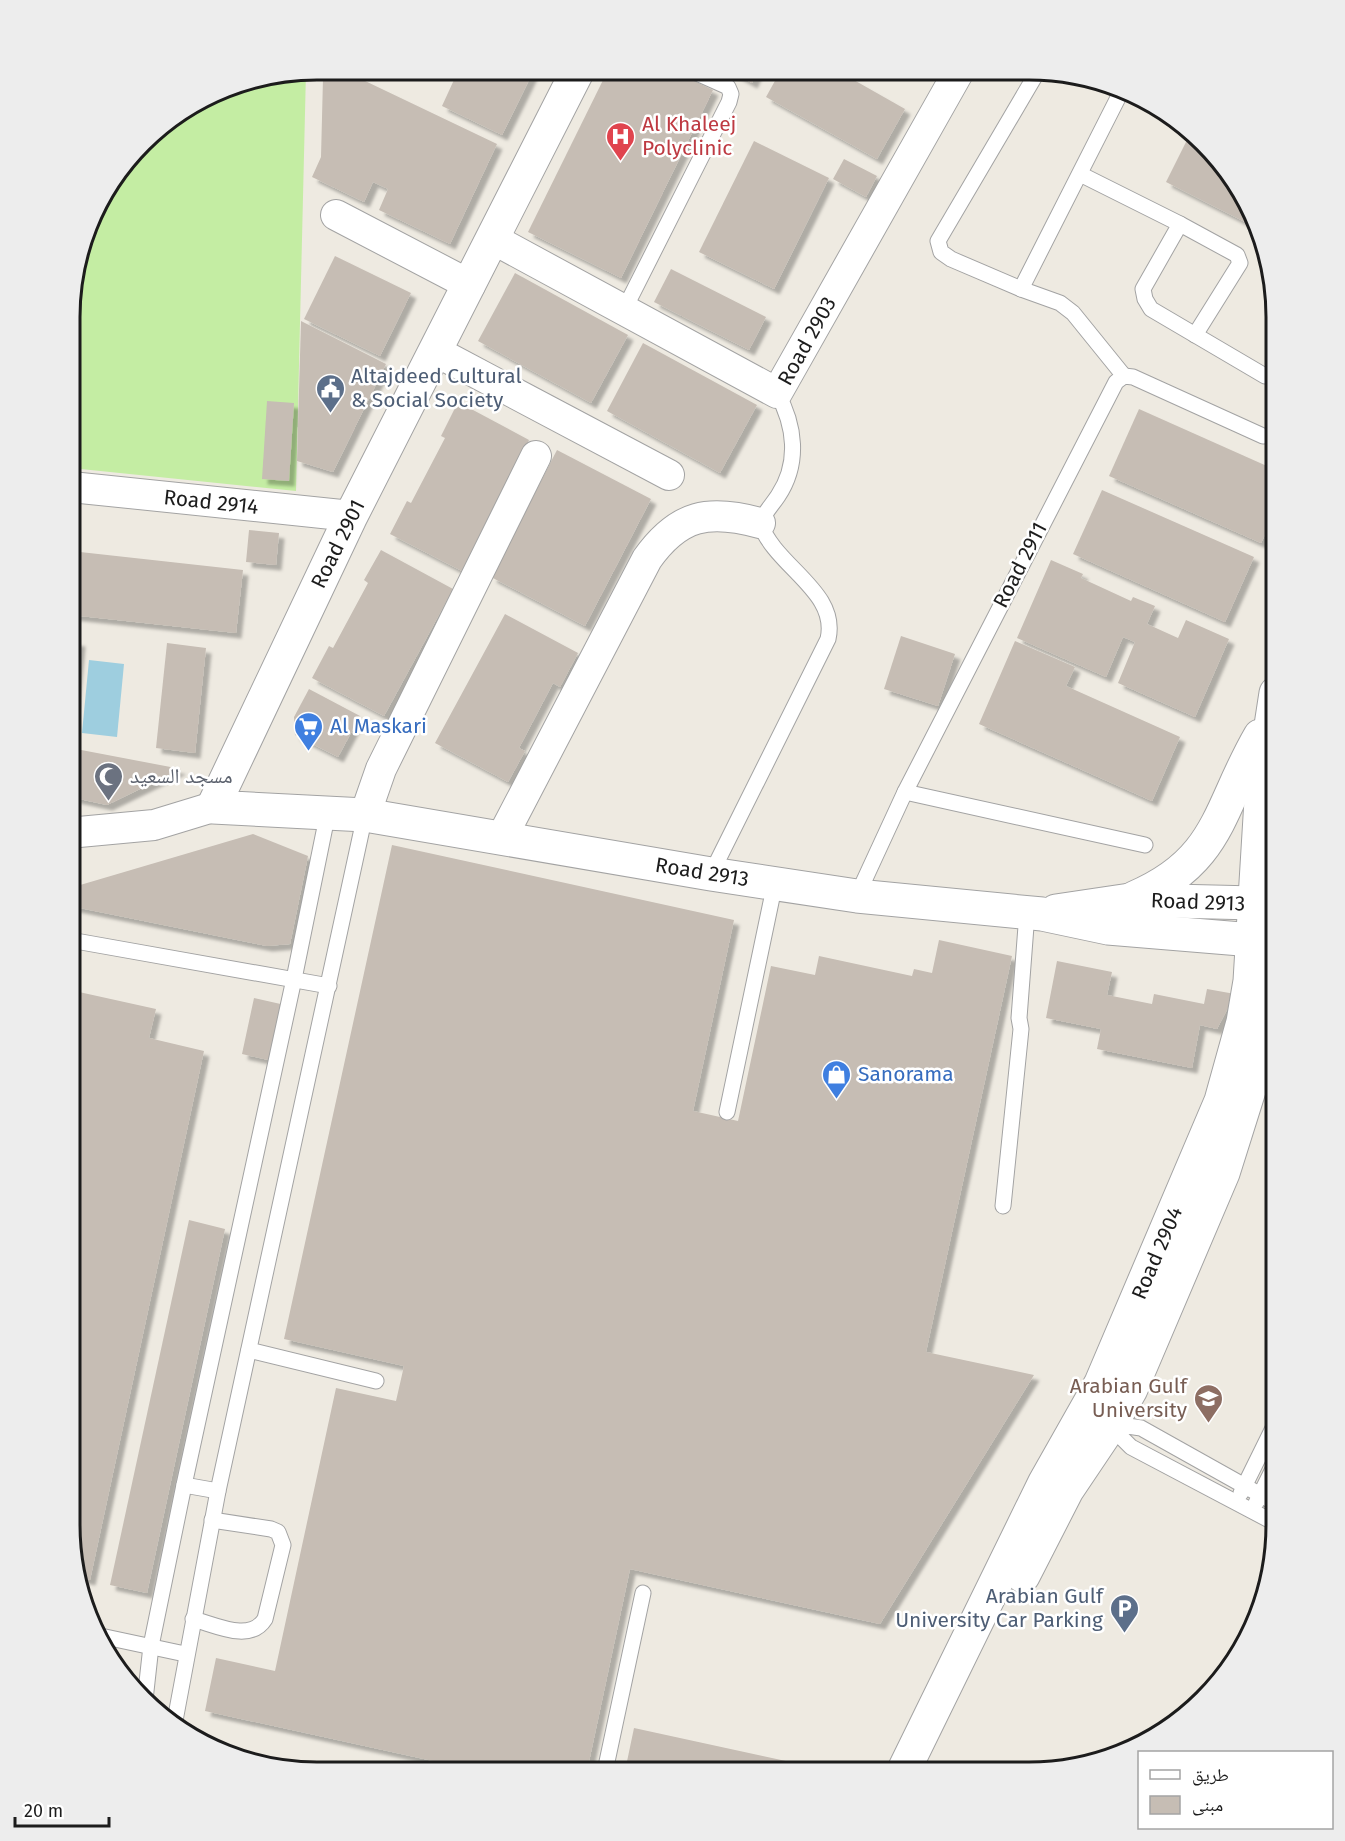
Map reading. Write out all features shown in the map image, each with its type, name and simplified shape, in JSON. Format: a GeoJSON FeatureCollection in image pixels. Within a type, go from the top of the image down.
{"type":"FeatureCollection","features":[{"type":"Feature","properties":{"kind":"street","name":"Road 2901"},"geometry":{"type":"LineString","coordinates":[[213,807],[351,516],[573,80]]}},
{"type":"Feature","properties":{"kind":"street","name":"Road 2903"},"geometry":{"type":"LineString","coordinates":[[494,239],[777,393],[954,80]]}},
{"type":"Feature","properties":{"kind":"street"},"geometry":{"type":"LineString","coordinates":[[336,215],[470,285]]}},
{"type":"Feature","properties":{"kind":"street"},"geometry":{"type":"LineString","coordinates":[[435,351],[669,475]]}},
{"type":"Feature","properties":{"kind":"street"},"geometry":{"type":"LineString","coordinates":[[364,815],[381,769],[536,456]]}},
{"type":"Feature","properties":{"kind":"street","name":"Road 2914"},"geometry":{"type":"LineString","coordinates":[[80,489],[351,516]]}},
{"type":"Feature","properties":{"kind":"street"},"geometry":{"type":"LineString","coordinates":[[501,839],[647,559],[662,538],[682,524],[706,515],[732,515],[760,523]]}},
{"type":"Feature","properties":{"kind":"street"},"geometry":{"type":"LineString","coordinates":[[1130,900],[1173,878],[1207,844],[1220,824],[1266,721]]}},
{"type":"Feature","properties":{"kind":"street","name":"Road 2904"},"geometry":{"type":"LineString","coordinates":[[927,1762],[1067,1490],[1097,1420],[1112,1360],[1221,1101],[1243,1022],[1265,923],[1262,784],[1266,756]]}},
{"type":"Feature","properties":{"kind":"street","name":"Road 2913"},"geometry":{"type":"LineString","coordinates":[[80,832],[154,825],[213,807],[328,812],[364,815],[711,874],[857,896],[1035,914],[1108,928],[1265,923]]}},
{"type":"Feature","properties":{"kind":"street","name":"Road 2913"},"geometry":{"type":"LineString","coordinates":[[1035,914],[1130,900],[1265,923]]}},
{"type":"Feature","properties":{"kind":"street","name":"Road 2904"},"geometry":{"type":"LineString","coordinates":[[908,1762],[1045,1482],[1097,1420],[1131,1389],[1222,1173],[1257,1065],[1266,1018]]}},
{"type":"Feature","properties":{"kind":"lane"},"geometry":{"type":"LineString","coordinates":[[624,310],[729,102],[731,94],[728,87],[712,80]]}},
{"type":"Feature","properties":{"kind":"lane"},"geometry":{"type":"LineString","coordinates":[[1033,80],[938,241],[941,252],[951,259],[1060,303],[1073,314],[1124,376],[1133,377],[1263,436]]}},
{"type":"Feature","properties":{"kind":"lane"},"geometry":{"type":"LineString","coordinates":[[1021,288],[1118,98]]}},
{"type":"Feature","properties":{"kind":"lane"},"geometry":{"type":"LineString","coordinates":[[1080,174],[1237,255],[1240,263],[1195,335]]}},
{"type":"Feature","properties":{"kind":"lane"},"geometry":{"type":"LineString","coordinates":[[1180,224],[1143,289],[1145,299],[1151,309],[1266,376]]}},
{"type":"Feature","properties":{"kind":"lane","name":"Road 2911"},"geometry":{"type":"LineString","coordinates":[[857,896],[904,792],[1110,392],[1116,382],[1124,376]]}},
{"type":"Feature","properties":{"kind":"lane"},"geometry":{"type":"LineString","coordinates":[[711,874],[828,639],[831,624],[826,605],[766,540],[760,523],[779,495],[790,470],[793,448],[793,430],[787,411],[777,393]]}},
{"type":"Feature","properties":{"kind":"lane"},"geometry":{"type":"LineString","coordinates":[[904,792],[1144,844]]}},
{"type":"Feature","properties":{"kind":"lane"},"geometry":{"type":"LineString","coordinates":[[146,1689],[151,1646],[184,1485],[328,812]]}},
{"type":"Feature","properties":{"kind":"lane"},"geometry":{"type":"LineString","coordinates":[[176,1715],[185,1654],[218,1491],[329,986],[364,815]]}},
{"type":"Feature","properties":{"kind":"lane"},"geometry":{"type":"LineString","coordinates":[[727,1112],[775,883]]}},
{"type":"Feature","properties":{"kind":"lane"},"geometry":{"type":"LineString","coordinates":[[1003,1206],[1021,1029],[1019,1018],[1035,914]]}},
{"type":"Feature","properties":{"kind":"lane"},"geometry":{"type":"LineString","coordinates":[[80,942],[329,986]]}},
{"type":"Feature","properties":{"kind":"lane"},"geometry":{"type":"LineString","coordinates":[[249,1350],[376,1381]]}},
{"type":"Feature","properties":{"kind":"lane"},"geometry":{"type":"LineString","coordinates":[[1097,1420],[1141,1428],[1266,1498]]}},
{"type":"Feature","properties":{"kind":"lane"},"geometry":{"type":"LineString","coordinates":[[1097,1420],[1131,1447],[1266,1518]]}},
{"type":"Feature","properties":{"kind":"lane"},"geometry":{"type":"LineString","coordinates":[[1237,1501],[1266,1443]]}},
{"type":"Feature","properties":{"kind":"lane"},"geometry":{"type":"LineString","coordinates":[[1252,1510],[1266,1484]]}},
{"type":"Feature","properties":{"kind":"lane"},"geometry":{"type":"LineString","coordinates":[[184,1485],[218,1491]]}},
{"type":"Feature","properties":{"kind":"lane"},"geometry":{"type":"LineString","coordinates":[[193,1618],[244,1632],[253,1631],[260,1626],[265,1619],[283,1545],[278,1532],[271,1529],[212,1520]]}},
{"type":"Feature","properties":{"kind":"lane"},"geometry":{"type":"LineString","coordinates":[[607,1762],[643,1593]]}},
{"type":"Feature","properties":{"kind":"lane"},"geometry":{"type":"LineString","coordinates":[[108,1637],[185,1654]]}},
{"type":"Feature","properties":{"kind":"green space"},"geometry":{"type":"Polygon","coordinates":[[[306,80],[296,491],[80,469],[80,301],[84,270],[92,240],[104,212],[119,185],[138,160],[160,138],[198,111],[240,92],[270,84],[306,80]]]}},
{"type":"Feature","properties":{"kind":"water"},"geometry":{"type":"Polygon","coordinates":[[[89,660],[124,664],[117,737],[82,733],[89,660]]]}},
{"type":"Feature","properties":{"kind":"building"},"geometry":{"type":"Polygon","coordinates":[[[323,80],[363,80],[497,144],[450,244],[379,210],[388,189],[373,182],[364,202],[312,177],[321,157],[323,80]]]}},
{"type":"Feature","properties":{"kind":"building"},"geometry":{"type":"Polygon","coordinates":[[[454,80],[529,80],[502,135],[442,106],[454,80]]]}},
{"type":"Feature","properties":{"kind":"building","name":"Al Khaleej Polyclinic"},"geometry":{"type":"Polygon","coordinates":[[[603,80],[692,80],[713,90],[621,278],[528,232],[603,80]]]}},
{"type":"Feature","properties":{"kind":"building"},"geometry":{"type":"Polygon","coordinates":[[[775,80],[854,80],[905,109],[877,159],[766,97],[775,80]]]}},
{"type":"Feature","properties":{"kind":"building"},"geometry":{"type":"Polygon","coordinates":[[[1187,140],[1207,160],[1226,185],[1245,222],[1166,182],[1187,140]]]}},
{"type":"Feature","properties":{"kind":"building"},"geometry":{"type":"Polygon","coordinates":[[[754,141],[829,178],[774,289],[699,252],[754,141]]]}},
{"type":"Feature","properties":{"kind":"building"},"geometry":{"type":"Polygon","coordinates":[[[844,159],[877,176],[866,197],[833,179],[844,159]]]}},
{"type":"Feature","properties":{"kind":"building"},"geometry":{"type":"Polygon","coordinates":[[[335,256],[411,293],[380,356],[304,319],[335,256]]]}},
{"type":"Feature","properties":{"kind":"building"},"geometry":{"type":"Polygon","coordinates":[[[671,269],[766,317],[749,350],[654,302],[671,269]]]}},
{"type":"Feature","properties":{"kind":"building"},"geometry":{"type":"Polygon","coordinates":[[[515,273],[628,335],[591,403],[478,341],[515,273]]]}},
{"type":"Feature","properties":{"kind":"building","name":"Altajdeed Cultural & Social Society"},"geometry":{"type":"Polygon","coordinates":[[[301,321],[386,364],[333,472],[297,461],[301,321]]]}},
{"type":"Feature","properties":{"kind":"building"},"geometry":{"type":"Polygon","coordinates":[[[643,343],[757,405],[720,473],[607,411],[643,343]]]}},
{"type":"Feature","properties":{"kind":"building"},"geometry":{"type":"Polygon","coordinates":[[[267,401],[294,403],[289,481],[262,479],[267,401]]]}},
{"type":"Feature","properties":{"kind":"building"},"geometry":{"type":"Polygon","coordinates":[[[458,402],[529,440],[462,571],[390,534],[407,501],[411,503],[445,438],[441,436],[458,402]]]}},
{"type":"Feature","properties":{"kind":"building"},"geometry":{"type":"Polygon","coordinates":[[[1139,409],[1266,466],[1266,532],[1261,543],[1109,476],[1139,409]]]}},
{"type":"Feature","properties":{"kind":"building"},"geometry":{"type":"Polygon","coordinates":[[[557,450],[651,499],[585,626],[491,577],[557,450]]]}},
{"type":"Feature","properties":{"kind":"building"},"geometry":{"type":"Polygon","coordinates":[[[1102,490],[1254,557],[1225,622],[1073,554],[1102,490]]]}},
{"type":"Feature","properties":{"kind":"building"},"geometry":{"type":"Polygon","coordinates":[[[249,530],[279,533],[276,565],[246,562],[249,530]]]}},
{"type":"Feature","properties":{"kind":"building"},"geometry":{"type":"Polygon","coordinates":[[[381,550],[453,589],[384,716],[312,678],[329,646],[333,648],[368,583],[364,580],[381,550]]]}},
{"type":"Feature","properties":{"kind":"building"},"geometry":{"type":"Polygon","coordinates":[[[80,552],[243,570],[236,633],[80,616],[80,552]]]}},
{"type":"Feature","properties":{"kind":"building"},"geometry":{"type":"Polygon","coordinates":[[[1051,560],[1083,574],[1081,578],[1131,601],[1133,597],[1155,606],[1147,624],[1178,638],[1186,620],[1229,639],[1195,717],[1118,683],[1135,642],[1123,637],[1106,677],[1017,638],[1051,560]]]}},
{"type":"Feature","properties":{"kind":"building"},"geometry":{"type":"Polygon","coordinates":[[[505,614],[578,653],[560,687],[553,683],[519,748],[525,751],[508,782],[435,743],[505,614]]]}},
{"type":"Feature","properties":{"kind":"building"},"geometry":{"type":"Polygon","coordinates":[[[901,636],[955,654],[938,706],[884,689],[901,636]]]}},
{"type":"Feature","properties":{"kind":"building"},"geometry":{"type":"Polygon","coordinates":[[[1015,641],[1075,667],[1066,686],[1180,737],[1152,801],[979,724],[1015,641]]]}},
{"type":"Feature","properties":{"kind":"building"},"geometry":{"type":"Polygon","coordinates":[[[167,643],[206,648],[195,753],[156,748],[167,643]]]}},
{"type":"Feature","properties":{"kind":"building"},"geometry":{"type":"Polygon","coordinates":[[[309,689],[360,716],[338,757],[295,735],[294,717],[309,689]]]}},
{"type":"Feature","properties":{"kind":"building"},"geometry":{"type":"Polygon","coordinates":[[[80,750],[181,769],[107,805],[80,799],[80,750]]]}},
{"type":"Feature","properties":{"kind":"building"},"geometry":{"type":"Polygon","coordinates":[[[253,834],[308,856],[290,944],[267,946],[80,908],[80,885],[253,834]]]}},
{"type":"Feature","properties":{"kind":"building"},"geometry":{"type":"Polygon","coordinates":[[[392,845],[734,920],[693,1111],[738,1121],[771,966],[815,975],[819,956],[912,976],[914,969],[932,973],[939,940],[1012,956],[926,1352],[1034,1375],[880,1624],[630,1569],[589,1762],[438,1762],[205,1711],[216,1658],[275,1671],[336,1388],[396,1401],[404,1366],[284,1339],[392,845]]]}},
{"type":"Feature","properties":{"kind":"building"},"geometry":{"type":"Polygon","coordinates":[[[1057,961],[1112,972],[1107,995],[1152,1004],[1154,994],[1204,1004],[1207,989],[1235,994],[1217,1029],[1200,1025],[1192,1068],[1097,1049],[1101,1029],[1046,1018],[1057,961]]]}},
{"type":"Feature","properties":{"kind":"building"},"geometry":{"type":"Polygon","coordinates":[[[80,992],[156,1009],[149,1038],[204,1051],[90,1580],[86,1579],[84,1571],[80,1540],[80,992]]]}},
{"type":"Feature","properties":{"kind":"building"},"geometry":{"type":"Polygon","coordinates":[[[254,998],[285,1005],[273,1061],[242,1054],[254,998]]]}},
{"type":"Feature","properties":{"kind":"building"},"geometry":{"type":"Polygon","coordinates":[[[189,1220],[225,1229],[147,1593],[110,1585],[189,1220]]]}},
{"type":"Feature","properties":{"kind":"building"},"geometry":{"type":"Polygon","coordinates":[[[634,1728],[790,1762],[627,1762],[634,1728]]]}},
{"type":"Feature","properties":{"kind":"place","name":"Al Khaleej Polyclinic"},"geometry":{"type":"Point","coordinates":[621,162]}},
{"type":"Feature","properties":{"kind":"place","name":"Altajdeed Cultural & Social Society"},"geometry":{"type":"Point","coordinates":[330,414]}},
{"type":"Feature","properties":{"kind":"place","name":"Al Maskari"},"geometry":{"type":"Point","coordinates":[309,752]}},
{"type":"Feature","properties":{"kind":"place","name":"مسجد السعيد"},"geometry":{"type":"Point","coordinates":[109,802]}},
{"type":"Feature","properties":{"kind":"place","name":"Sanorama"},"geometry":{"type":"Point","coordinates":[837,1100]}},
{"type":"Feature","properties":{"kind":"place","name":"Arabian Gulf University"},"geometry":{"type":"Point","coordinates":[1208,1424]}},
{"type":"Feature","properties":{"kind":"place","name":"Arabian Gulf University Car Parking"},"geometry":{"type":"Point","coordinates":[1124,1634]}}]}
